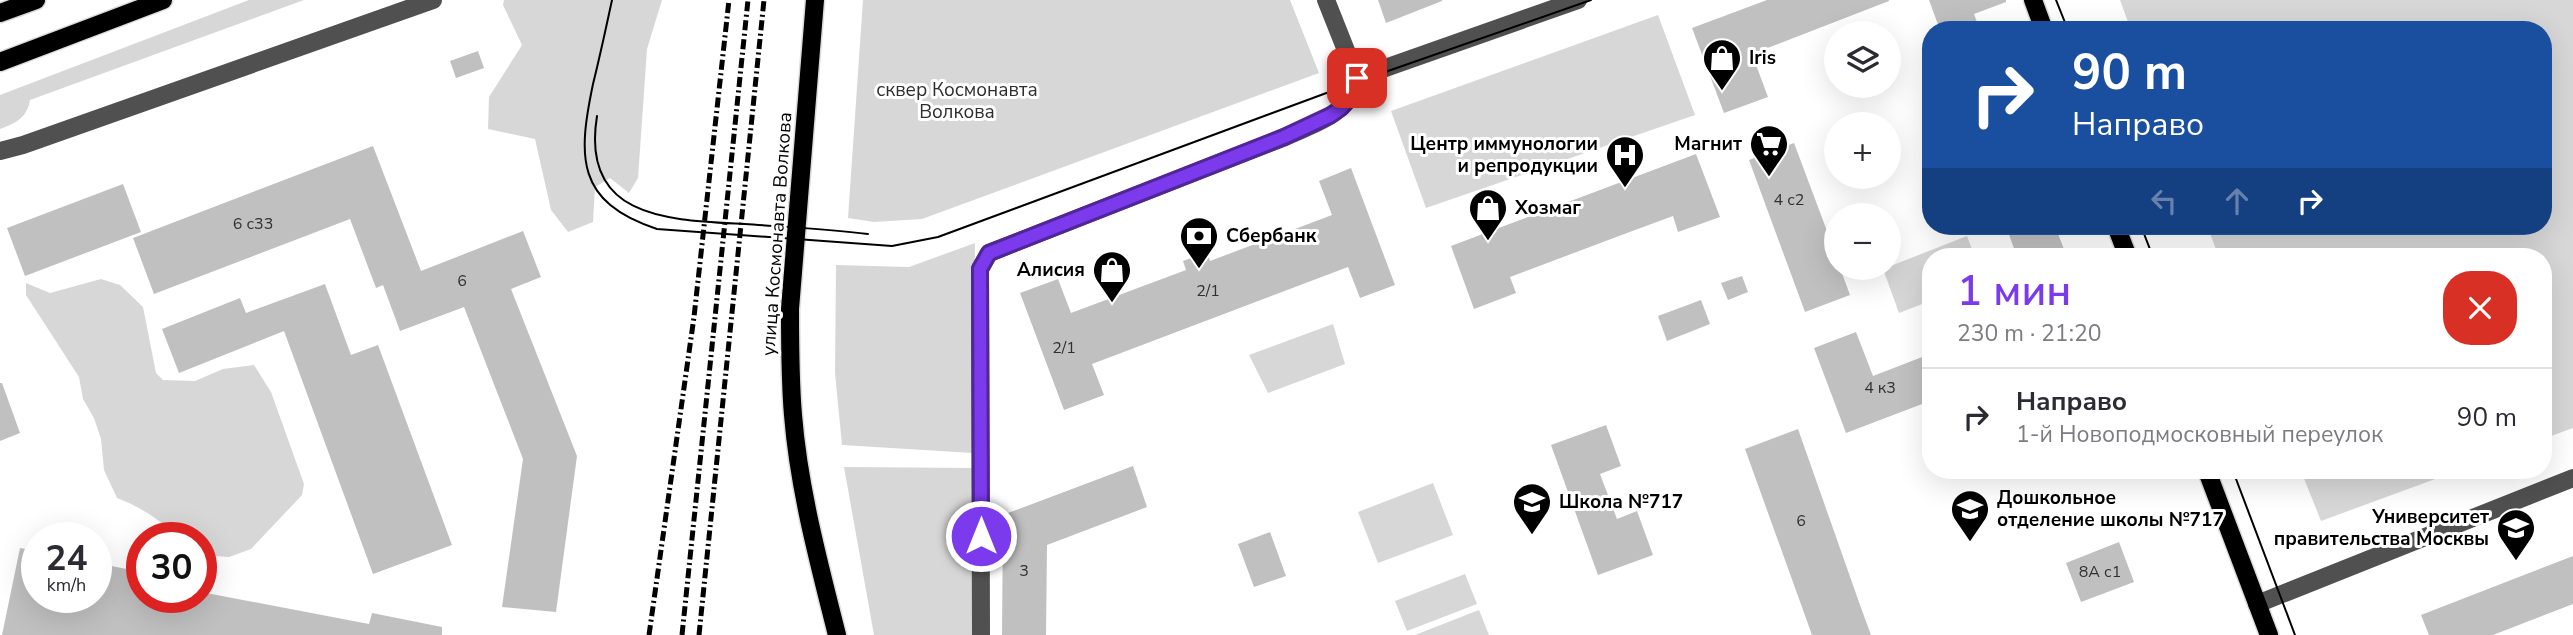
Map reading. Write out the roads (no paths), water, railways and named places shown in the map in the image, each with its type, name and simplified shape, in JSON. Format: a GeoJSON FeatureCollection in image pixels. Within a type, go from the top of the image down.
{"type":"FeatureCollection","features":[{"type":"Feature","properties":{"kind":"main road"},"geometry":{"type":"LineString","coordinates":[[0,13],[36,0]]}},
{"type":"Feature","properties":{"kind":"main road"},"geometry":{"type":"LineString","coordinates":[[0,62],[163,0]]}},
{"type":"Feature","properties":{"kind":"main road","name":"улица Космонавта Волкова"},"geometry":{"type":"LineString","coordinates":[[815,0],[790,309],[790,356],[793,417],[801,476],[837,635]]}},
{"type":"Feature","properties":{"kind":"main road"},"geometry":{"type":"LineString","coordinates":[[2033,0],[2041,21]]}},
{"type":"Feature","properties":{"kind":"main road"},"geometry":{"type":"LineString","coordinates":[[2210,479],[2269,635]]}},
{"type":"Feature","properties":{"kind":"street"},"geometry":{"type":"LineString","coordinates":[[3,150],[433,0]]}},
{"type":"Feature","properties":{"kind":"street"},"geometry":{"type":"LineString","coordinates":[[981,635],[980,269],[989,253],[1284,137],[1331,115],[1354,94],[1357,78],[1326,0]]}},
{"type":"Feature","properties":{"kind":"street"},"geometry":{"type":"LineString","coordinates":[[1357,78],[1577,0]]}},
{"type":"Feature","properties":{"kind":"street"},"geometry":{"type":"LineString","coordinates":[[2257,604],[2573,478]]}},
{"type":"Feature","properties":{"kind":"tram line"},"geometry":{"type":"LineString","coordinates":[[612,0],[585,133],[589,173],[597,190],[610,205],[630,218],[657,229],[892,246],[938,237],[1348,85],[1591,0]]}},
{"type":"Feature","properties":{"kind":"tram line"},"geometry":{"type":"LineString","coordinates":[[2056,0],[2064,21]]}},
{"type":"Feature","properties":{"kind":"tram line"},"geometry":{"type":"LineString","coordinates":[[597,116],[595,150],[603,176],[617,195],[637,207],[688,220],[868,234]]}},
{"type":"Feature","properties":{"kind":"tram line"},"geometry":{"type":"LineString","coordinates":[[2144,235],[2150,248]]}},
{"type":"Feature","properties":{"kind":"tram line"},"geometry":{"type":"LineString","coordinates":[[2236,479],[2295,635]]}},
{"type":"Feature","properties":{"kind":"railway"},"geometry":{"type":"LineString","coordinates":[[649,635],[694,317],[729,0]]}},
{"type":"Feature","properties":{"kind":"railway"},"geometry":{"type":"LineString","coordinates":[[682,635],[748,0]]}},
{"type":"Feature","properties":{"kind":"railway"},"geometry":{"type":"LineString","coordinates":[[699,635],[764,0]]}},
{"type":"Feature","properties":{"kind":"place","name":"Iris"},"geometry":{"type":"Point","coordinates":[1722,92]}},
{"type":"Feature","properties":{"kind":"place","name":"Магнит"},"geometry":{"type":"Point","coordinates":[1769,178]}},
{"type":"Feature","properties":{"kind":"place","name":"Центр иммунологии и репродукции"},"geometry":{"type":"Point","coordinates":[1625,189]}},
{"type":"Feature","properties":{"kind":"place","name":"Хозмаг"},"geometry":{"type":"Point","coordinates":[1488,242]}},
{"type":"Feature","properties":{"kind":"place","name":"Сбербанк"},"geometry":{"type":"Point","coordinates":[1199,270]}},
{"type":"Feature","properties":{"kind":"place","name":"Алисия"},"geometry":{"type":"Point","coordinates":[1112,304]}},
{"type":"Feature","properties":{"kind":"place","name":"Школа №717"},"geometry":{"type":"Point","coordinates":[1532,536]}},
{"type":"Feature","properties":{"kind":"place","name":"Дошкольное отделение школы №717"},"geometry":{"type":"Point","coordinates":[1970,543]}},
{"type":"Feature","properties":{"kind":"place","name":"Университет правительства Москвы"},"geometry":{"type":"Point","coordinates":[2516,562]}},
{"type":"Feature","properties":{"kind":"park label","name":"сквер Космонавта Волкова"},"geometry":{"type":"Point","coordinates":[957,101]}}]}
